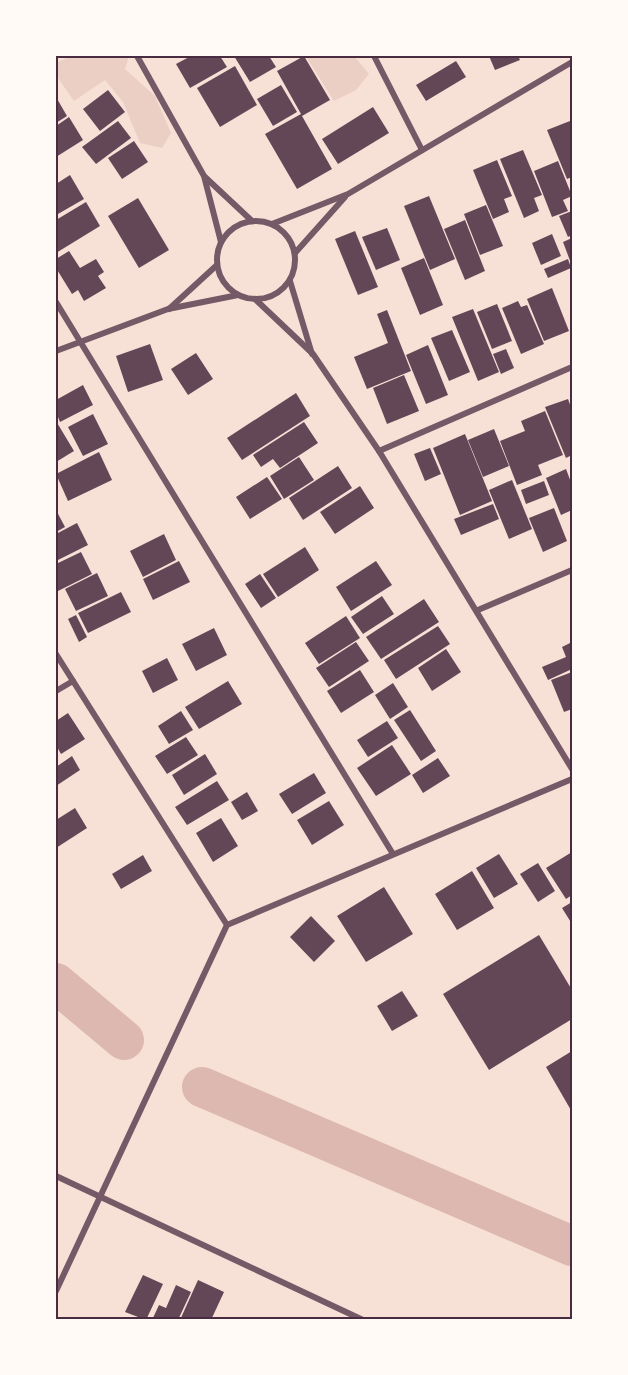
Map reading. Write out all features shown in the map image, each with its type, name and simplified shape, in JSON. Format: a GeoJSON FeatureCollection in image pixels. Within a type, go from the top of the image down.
{"type":"FeatureCollection","features":[{"type":"Feature","properties":{"kind":"street"},"geometry":{"type":"LineString","coordinates":[[137,56],[204,176],[220,242],[217,265],[228,288],[238,296]]}},
{"type":"Feature","properties":{"kind":"street"},"geometry":{"type":"LineString","coordinates":[[374,56],[422,150]]}},
{"type":"Feature","properties":{"kind":"street"},"geometry":{"type":"LineString","coordinates":[[272,224],[348,194],[573,62]]}},
{"type":"Feature","properties":{"kind":"street"},"geometry":{"type":"LineString","coordinates":[[204,176],[252,220]]}},
{"type":"Feature","properties":{"kind":"street"},"geometry":{"type":"LineString","coordinates":[[295,253],[348,194]]}},
{"type":"Feature","properties":{"kind":"street"},"geometry":{"type":"LineString","coordinates":[[220,242],[228,231],[252,220],[272,224],[283,231],[291,241],[295,253],[290,281],[313,354]]}},
{"type":"Feature","properties":{"kind":"street"},"geometry":{"type":"LineString","coordinates":[[168,309],[217,265]]}},
{"type":"Feature","properties":{"kind":"street"},"geometry":{"type":"LineString","coordinates":[[56,351],[168,309],[238,296],[255,299],[274,294],[290,281]]}},
{"type":"Feature","properties":{"kind":"street"},"geometry":{"type":"LineString","coordinates":[[255,299],[313,354],[379,451],[573,769]]}},
{"type":"Feature","properties":{"kind":"street"},"geometry":{"type":"LineString","coordinates":[[56,302],[393,854]]}},
{"type":"Feature","properties":{"kind":"street"},"geometry":{"type":"LineString","coordinates":[[379,451],[573,367]]}},
{"type":"Feature","properties":{"kind":"street"},"geometry":{"type":"LineString","coordinates":[[478,610],[573,570]]}},
{"type":"Feature","properties":{"kind":"street"},"geometry":{"type":"LineString","coordinates":[[56,654],[227,925]]}},
{"type":"Feature","properties":{"kind":"street"},"geometry":{"type":"LineString","coordinates":[[56,691],[73,681]]}},
{"type":"Feature","properties":{"kind":"street"},"geometry":{"type":"LineString","coordinates":[[56,1291],[227,925],[573,779]]}},
{"type":"Feature","properties":{"kind":"street"},"geometry":{"type":"LineString","coordinates":[[56,1176],[363,1320]]}},
{"type":"Feature","properties":{"kind":"shaded area"},"geometry":{"type":"Polygon","coordinates":[[[71,56],[129,56],[125,69],[155,96],[171,133],[162,148],[140,143],[123,102],[105,80],[74,101],[56,75],[56,63],[71,56]]]}},
{"type":"Feature","properties":{"kind":"shaded area"},"geometry":{"type":"Polygon","coordinates":[[[310,56],[354,56],[369,74],[356,90],[334,101],[307,58],[310,56]]]}},
{"type":"Feature","properties":{"kind":"building"},"geometry":{"type":"Polygon","coordinates":[[[191,56],[220,56],[227,67],[190,88],[176,64],[191,56]]]}},
{"type":"Feature","properties":{"kind":"building"},"geometry":{"type":"Polygon","coordinates":[[[234,56],[269,56],[276,67],[250,82],[234,56]]]}},
{"type":"Feature","properties":{"kind":"building"},"geometry":{"type":"Polygon","coordinates":[[[304,56],[330,100],[302,116],[332,169],[297,189],[265,134],[301,114],[277,71],[304,56]]]}},
{"type":"Feature","properties":{"kind":"building"},"geometry":{"type":"Polygon","coordinates":[[[489,56],[518,56],[520,60],[495,70],[489,56]]]}},
{"type":"Feature","properties":{"kind":"building"},"geometry":{"type":"Polygon","coordinates":[[[456,61],[466,77],[426,101],[416,85],[456,61]]]}},
{"type":"Feature","properties":{"kind":"building"},"geometry":{"type":"Polygon","coordinates":[[[235,66],[257,105],[220,127],[197,88],[235,66]]]}},
{"type":"Feature","properties":{"kind":"building"},"geometry":{"type":"Polygon","coordinates":[[[281,85],[297,112],[273,126],[257,99],[281,85]]]}},
{"type":"Feature","properties":{"kind":"building"},"geometry":{"type":"Polygon","coordinates":[[[108,90],[125,112],[100,131],[83,109],[108,90]]]}},
{"type":"Feature","properties":{"kind":"building"},"geometry":{"type":"Polygon","coordinates":[[[56,97],[67,116],[56,123],[56,97]]]}},
{"type":"Feature","properties":{"kind":"building"},"geometry":{"type":"Polygon","coordinates":[[[373,107],[389,133],[338,164],[322,139],[373,107]]]}},
{"type":"Feature","properties":{"kind":"building"},"geometry":{"type":"Polygon","coordinates":[[[69,117],[83,140],[56,157],[56,126],[69,117]]]}},
{"type":"Feature","properties":{"kind":"building"},"geometry":{"type":"Polygon","coordinates":[[[118,121],[131,138],[96,164],[82,147],[118,121]]]}},
{"type":"Feature","properties":{"kind":"building"},"geometry":{"type":"Polygon","coordinates":[[[570,121],[572,177],[567,179],[547,130],[570,121]]]}},
{"type":"Feature","properties":{"kind":"building"},"geometry":{"type":"Polygon","coordinates":[[[134,141],[148,162],[122,179],[108,158],[134,141]]]}},
{"type":"Feature","properties":{"kind":"building"},"geometry":{"type":"Polygon","coordinates":[[[523,150],[542,195],[534,198],[539,211],[524,218],[500,159],[523,150]]]}},
{"type":"Feature","properties":{"kind":"building"},"geometry":{"type":"Polygon","coordinates":[[[497,160],[512,196],[504,199],[509,212],[493,219],[473,170],[497,160]]]}},
{"type":"Feature","properties":{"kind":"building"},"geometry":{"type":"Polygon","coordinates":[[[558,161],[572,196],[563,200],[568,211],[552,217],[534,171],[558,161]]]}},
{"type":"Feature","properties":{"kind":"building"},"geometry":{"type":"Polygon","coordinates":[[[70,175],[84,199],[58,214],[56,184],[70,175]]]}},
{"type":"Feature","properties":{"kind":"building"},"geometry":{"type":"Polygon","coordinates":[[[429,196],[455,259],[430,270],[404,206],[429,196]]]}},
{"type":"Feature","properties":{"kind":"building"},"geometry":{"type":"Polygon","coordinates":[[[138,198],[169,250],[139,268],[108,216],[138,198]]]}},
{"type":"Feature","properties":{"kind":"building"},"geometry":{"type":"Polygon","coordinates":[[[86,202],[100,226],[56,253],[56,220],[86,202]]]}},
{"type":"Feature","properties":{"kind":"building"},"geometry":{"type":"Polygon","coordinates":[[[486,205],[503,246],[480,255],[464,214],[486,205]]]}},
{"type":"Feature","properties":{"kind":"building"},"geometry":{"type":"Polygon","coordinates":[[[572,211],[572,235],[568,237],[559,216],[572,211]]]}},
{"type":"Feature","properties":{"kind":"building"},"geometry":{"type":"Polygon","coordinates":[[[465,220],[485,271],[465,280],[444,229],[465,220]]]}},
{"type":"Feature","properties":{"kind":"building"},"geometry":{"type":"Polygon","coordinates":[[[387,228],[400,260],[376,270],[362,237],[387,228]]]}},
{"type":"Feature","properties":{"kind":"building"},"geometry":{"type":"Polygon","coordinates":[[[355,231],[378,287],[358,295],[335,239],[355,231]]]}},
{"type":"Feature","properties":{"kind":"building"},"geometry":{"type":"Polygon","coordinates":[[[552,234],[561,256],[541,265],[532,243],[552,234]]]}},
{"type":"Feature","properties":{"kind":"building"},"geometry":{"type":"Polygon","coordinates":[[[572,238],[572,266],[563,242],[572,238]]]}},
{"type":"Feature","properties":{"kind":"building"},"geometry":{"type":"Polygon","coordinates":[[[69,251],[80,268],[96,259],[104,272],[98,276],[106,288],[84,301],[78,290],[72,294],[56,268],[56,259],[69,251]]]}},
{"type":"Feature","properties":{"kind":"building"},"geometry":{"type":"Polygon","coordinates":[[[424,258],[443,305],[420,315],[401,268],[424,258]]]}},
{"type":"Feature","properties":{"kind":"building"},"geometry":{"type":"Polygon","coordinates":[[[568,259],[571,268],[548,278],[544,269],[568,259]]]}},
{"type":"Feature","properties":{"kind":"building"},"geometry":{"type":"Polygon","coordinates":[[[552,288],[569,331],[544,341],[527,299],[552,288]]]}},
{"type":"Feature","properties":{"kind":"building"},"geometry":{"type":"Polygon","coordinates":[[[518,301],[521,307],[527,305],[544,344],[521,354],[502,308],[518,301]]]}},
{"type":"Feature","properties":{"kind":"building"},"geometry":{"type":"Polygon","coordinates":[[[497,304],[512,341],[492,349],[477,312],[497,304]]]}},
{"type":"Feature","properties":{"kind":"building"},"geometry":{"type":"Polygon","coordinates":[[[473,309],[499,372],[478,381],[452,317],[473,309]]]}},
{"type":"Feature","properties":{"kind":"building"},"geometry":{"type":"Polygon","coordinates":[[[387,310],[411,371],[367,389],[354,357],[388,343],[377,314],[387,310]]]}},
{"type":"Feature","properties":{"kind":"building"},"geometry":{"type":"Polygon","coordinates":[[[452,330],[470,372],[449,381],[431,338],[452,330]]]}},
{"type":"Feature","properties":{"kind":"building"},"geometry":{"type":"Polygon","coordinates":[[[150,344],[163,380],[128,392],[116,356],[150,344]]]}},
{"type":"Feature","properties":{"kind":"building"},"geometry":{"type":"Polygon","coordinates":[[[428,345],[448,395],[426,404],[406,355],[428,345]]]}},
{"type":"Feature","properties":{"kind":"building"},"geometry":{"type":"Polygon","coordinates":[[[506,349],[514,368],[501,374],[493,354],[506,349]]]}},
{"type":"Feature","properties":{"kind":"building"},"geometry":{"type":"Polygon","coordinates":[[[196,353],[213,379],[188,395],[171,369],[196,353]]]}},
{"type":"Feature","properties":{"kind":"building"},"geometry":{"type":"Polygon","coordinates":[[[404,375],[419,411],[387,424],[373,388],[404,375]]]}},
{"type":"Feature","properties":{"kind":"building"},"geometry":{"type":"Polygon","coordinates":[[[83,385],[93,405],[60,422],[56,412],[56,400],[83,385]]]}},
{"type":"Feature","properties":{"kind":"building"},"geometry":{"type":"Polygon","coordinates":[[[296,393],[310,416],[242,460],[227,438],[296,393]]]}},
{"type":"Feature","properties":{"kind":"building"},"geometry":{"type":"Polygon","coordinates":[[[568,399],[572,410],[572,455],[566,458],[545,407],[568,399]]]}},
{"type":"Feature","properties":{"kind":"building"},"geometry":{"type":"Polygon","coordinates":[[[545,411],[563,455],[538,465],[542,475],[517,485],[500,441],[525,431],[521,421],[545,411]]]}},
{"type":"Feature","properties":{"kind":"building"},"geometry":{"type":"Polygon","coordinates":[[[93,414],[108,444],[83,456],[68,427],[93,414]]]}},
{"type":"Feature","properties":{"kind":"building"},"geometry":{"type":"Polygon","coordinates":[[[56,421],[74,451],[56,462],[56,421]]]}},
{"type":"Feature","properties":{"kind":"building"},"geometry":{"type":"Polygon","coordinates":[[[304,422],[318,443],[280,468],[273,459],[261,467],[253,455],[304,422]]]}},
{"type":"Feature","properties":{"kind":"building"},"geometry":{"type":"Polygon","coordinates":[[[494,429],[509,466],[483,477],[468,440],[494,429]]]}},
{"type":"Feature","properties":{"kind":"building"},"geometry":{"type":"Polygon","coordinates":[[[465,434],[492,501],[460,515],[433,448],[465,434]]]}},
{"type":"Feature","properties":{"kind":"building"},"geometry":{"type":"Polygon","coordinates":[[[430,448],[441,474],[425,481],[414,454],[430,448]]]}},
{"type":"Feature","properties":{"kind":"building"},"geometry":{"type":"Polygon","coordinates":[[[99,452],[112,480],[68,501],[56,474],[99,452]]]}},
{"type":"Feature","properties":{"kind":"building"},"geometry":{"type":"Polygon","coordinates":[[[299,457],[314,480],[284,499],[270,476],[299,457]]]}},
{"type":"Feature","properties":{"kind":"building"},"geometry":{"type":"Polygon","coordinates":[[[338,466],[352,488],[303,520],[289,498],[338,466]]]}},
{"type":"Feature","properties":{"kind":"building"},"geometry":{"type":"Polygon","coordinates":[[[566,469],[572,485],[572,510],[561,515],[546,478],[566,469]]]}},
{"type":"Feature","properties":{"kind":"building"},"geometry":{"type":"Polygon","coordinates":[[[267,477],[282,499],[250,519],[236,497],[267,477]]]}},
{"type":"Feature","properties":{"kind":"building"},"geometry":{"type":"Polygon","coordinates":[[[512,480],[532,529],[509,539],[489,490],[512,480]]]}},
{"type":"Feature","properties":{"kind":"building"},"geometry":{"type":"Polygon","coordinates":[[[544,481],[549,495],[526,504],[521,490],[544,481]]]}},
{"type":"Feature","properties":{"kind":"building"},"geometry":{"type":"Polygon","coordinates":[[[360,486],[374,508],[335,534],[320,512],[360,486]]]}},
{"type":"Feature","properties":{"kind":"building"},"geometry":{"type":"Polygon","coordinates":[[[493,504],[499,519],[461,535],[454,519],[493,504]]]}},
{"type":"Feature","properties":{"kind":"building"},"geometry":{"type":"Polygon","coordinates":[[[554,508],[567,541],[543,552],[529,518],[554,508]]]}},
{"type":"Feature","properties":{"kind":"building"},"geometry":{"type":"Polygon","coordinates":[[[56,510],[65,527],[56,532],[56,510]]]}},
{"type":"Feature","properties":{"kind":"building"},"geometry":{"type":"Polygon","coordinates":[[[77,523],[88,545],[56,561],[56,534],[77,523]]]}},
{"type":"Feature","properties":{"kind":"building"},"geometry":{"type":"Polygon","coordinates":[[[164,534],[176,560],[143,577],[130,551],[164,534]]]}},
{"type":"Feature","properties":{"kind":"building"},"geometry":{"type":"Polygon","coordinates":[[[305,547],[319,570],[278,597],[263,574],[305,547]]]}},
{"type":"Feature","properties":{"kind":"building"},"geometry":{"type":"Polygon","coordinates":[[[81,552],[92,574],[56,592],[56,564],[81,552]]]}},
{"type":"Feature","properties":{"kind":"building"},"geometry":{"type":"Polygon","coordinates":[[[179,561],[190,582],[153,600],[143,579],[179,561]]]}},
{"type":"Feature","properties":{"kind":"building"},"geometry":{"type":"Polygon","coordinates":[[[376,561],[392,585],[351,611],[336,587],[376,561]]]}},
{"type":"Feature","properties":{"kind":"building"},"geometry":{"type":"Polygon","coordinates":[[[97,573],[108,596],[76,611],[65,589],[97,573]]]}},
{"type":"Feature","properties":{"kind":"building"},"geometry":{"type":"Polygon","coordinates":[[[260,574],[276,598],[261,608],[245,584],[260,574]]]}},
{"type":"Feature","properties":{"kind":"building"},"geometry":{"type":"Polygon","coordinates":[[[121,592],[131,612],[88,633],[78,613],[121,592]]]}},
{"type":"Feature","properties":{"kind":"building"},"geometry":{"type":"Polygon","coordinates":[[[382,596],[394,614],[363,634],[351,617],[382,596]]]}},
{"type":"Feature","properties":{"kind":"building"},"geometry":{"type":"Polygon","coordinates":[[[424,599],[439,622],[381,659],[366,637],[424,599]]]}},
{"type":"Feature","properties":{"kind":"building"},"geometry":{"type":"Polygon","coordinates":[[[76,615],[87,637],[79,642],[68,619],[76,615]]]}},
{"type":"Feature","properties":{"kind":"building"},"geometry":{"type":"Polygon","coordinates":[[[346,616],[360,638],[319,664],[305,643],[346,616]]]}},
{"type":"Feature","properties":{"kind":"building"},"geometry":{"type":"Polygon","coordinates":[[[438,626],[450,644],[396,679],[384,660],[438,626]]]}},
{"type":"Feature","properties":{"kind":"building"},"geometry":{"type":"Polygon","coordinates":[[[214,628],[227,655],[196,671],[182,644],[214,628]]]}},
{"type":"Feature","properties":{"kind":"building"},"geometry":{"type":"Polygon","coordinates":[[[356,642],[369,661],[329,687],[316,668],[356,642]]]}},
{"type":"Feature","properties":{"kind":"building"},"geometry":{"type":"Polygon","coordinates":[[[572,642],[572,669],[548,680],[542,667],[566,657],[562,647],[572,642]]]}},
{"type":"Feature","properties":{"kind":"building"},"geometry":{"type":"Polygon","coordinates":[[[446,649],[461,672],[432,691],[418,668],[446,649]]]}},
{"type":"Feature","properties":{"kind":"building"},"geometry":{"type":"Polygon","coordinates":[[[167,658],[178,680],[153,693],[142,671],[167,658]]]}},
{"type":"Feature","properties":{"kind":"building"},"geometry":{"type":"Polygon","coordinates":[[[360,670],[374,692],[341,713],[327,691],[360,670]]]}},
{"type":"Feature","properties":{"kind":"building"},"geometry":{"type":"Polygon","coordinates":[[[572,672],[572,709],[564,712],[551,680],[572,672]]]}},
{"type":"Feature","properties":{"kind":"building"},"geometry":{"type":"Polygon","coordinates":[[[228,681],[242,704],[199,729],[185,707],[228,681]]]}},
{"type":"Feature","properties":{"kind":"building"},"geometry":{"type":"Polygon","coordinates":[[[393,683],[408,707],[390,719],[375,695],[393,683]]]}},
{"type":"Feature","properties":{"kind":"building"},"geometry":{"type":"Polygon","coordinates":[[[410,710],[436,751],[421,761],[394,720],[410,710]]]}},
{"type":"Feature","properties":{"kind":"building"},"geometry":{"type":"Polygon","coordinates":[[[181,711],[193,730],[169,744],[158,726],[181,711]]]}},
{"type":"Feature","properties":{"kind":"building"},"geometry":{"type":"Polygon","coordinates":[[[68,713],[85,739],[61,754],[56,745],[56,721],[68,713]]]}},
{"type":"Feature","properties":{"kind":"building"},"geometry":{"type":"Polygon","coordinates":[[[387,721],[398,738],[368,757],[357,740],[387,721]]]}},
{"type":"Feature","properties":{"kind":"building"},"geometry":{"type":"Polygon","coordinates":[[[186,737],[198,755],[167,774],[155,756],[186,737]]]}},
{"type":"Feature","properties":{"kind":"building"},"geometry":{"type":"Polygon","coordinates":[[[392,745],[411,774],[376,796],[357,768],[392,745]]]}},
{"type":"Feature","properties":{"kind":"building"},"geometry":{"type":"Polygon","coordinates":[[[205,754],[217,774],[184,795],[172,775],[205,754]]]}},
{"type":"Feature","properties":{"kind":"building"},"geometry":{"type":"Polygon","coordinates":[[[72,756],[80,770],[56,786],[56,767],[72,756]]]}},
{"type":"Feature","properties":{"kind":"building"},"geometry":{"type":"Polygon","coordinates":[[[438,758],[450,776],[423,793],[412,775],[438,758]]]}},
{"type":"Feature","properties":{"kind":"building"},"geometry":{"type":"Polygon","coordinates":[[[314,773],[326,793],[292,814],[279,794],[314,773]]]}},
{"type":"Feature","properties":{"kind":"building"},"geometry":{"type":"Polygon","coordinates":[[[217,781],[229,800],[187,825],[175,807],[217,781]]]}},
{"type":"Feature","properties":{"kind":"building"},"geometry":{"type":"Polygon","coordinates":[[[247,792],[258,811],[242,820],[231,802],[247,792]]]}},
{"type":"Feature","properties":{"kind":"building"},"geometry":{"type":"Polygon","coordinates":[[[329,801],[344,825],[312,845],[297,820],[329,801]]]}},
{"type":"Feature","properties":{"kind":"building"},"geometry":{"type":"Polygon","coordinates":[[[75,808],[87,828],[56,848],[56,820],[75,808]]]}},
{"type":"Feature","properties":{"kind":"building"},"geometry":{"type":"Polygon","coordinates":[[[221,818],[238,846],[213,862],[196,833],[221,818]]]}},
{"type":"Feature","properties":{"kind":"building"},"geometry":{"type":"Polygon","coordinates":[[[572,852],[572,895],[566,899],[546,868],[572,852]]]}},
{"type":"Feature","properties":{"kind":"building"},"geometry":{"type":"Polygon","coordinates":[[[499,854],[518,884],[494,898],[476,868],[499,854]]]}},
{"type":"Feature","properties":{"kind":"building"},"geometry":{"type":"Polygon","coordinates":[[[143,855],[152,871],[121,889],[112,874],[143,855]]]}},
{"type":"Feature","properties":{"kind":"building"},"geometry":{"type":"Polygon","coordinates":[[[538,863],[555,891],[538,902],[520,874],[538,863]]]}},
{"type":"Feature","properties":{"kind":"building"},"geometry":{"type":"Polygon","coordinates":[[[472,871],[494,908],[457,930],[435,894],[472,871]]]}},
{"type":"Feature","properties":{"kind":"building"},"geometry":{"type":"Polygon","coordinates":[[[384,887],[413,934],[366,962],[337,916],[384,887]]]}},
{"type":"Feature","properties":{"kind":"building"},"geometry":{"type":"Polygon","coordinates":[[[572,902],[572,924],[562,908],[572,902]]]}},
{"type":"Feature","properties":{"kind":"building"},"geometry":{"type":"Polygon","coordinates":[[[311,916],[335,941],[314,962],[290,937],[311,916]]]}},
{"type":"Feature","properties":{"kind":"building"},"geometry":{"type":"Polygon","coordinates":[[[539,935],[572,990],[572,1019],[489,1070],[443,994],[539,935]]]}},
{"type":"Feature","properties":{"kind":"building"},"geometry":{"type":"Polygon","coordinates":[[[402,991],[418,1016],[392,1031],[377,1006],[402,991]]]}},
{"type":"Feature","properties":{"kind":"building"},"geometry":{"type":"Polygon","coordinates":[[[572,1051],[572,1112],[546,1067],[572,1051]]]}},
{"type":"Feature","properties":{"kind":"building"},"geometry":{"type":"Polygon","coordinates":[[[143,1275],[163,1284],[146,1320],[125,1312],[143,1275]]]}},
{"type":"Feature","properties":{"kind":"building"},"geometry":{"type":"Polygon","coordinates":[[[198,1280],[224,1292],[211,1320],[180,1320],[198,1280]]]}},
{"type":"Feature","properties":{"kind":"building"},"geometry":{"type":"Polygon","coordinates":[[[176,1285],[191,1292],[178,1320],[152,1320],[159,1305],[166,1308],[176,1285]]]}},
{"type":"Feature","properties":{"kind":"waterway"},"geometry":{"type":"LineString","coordinates":[[56,983],[124,1040]]}},
{"type":"Feature","properties":{"kind":"waterway"},"geometry":{"type":"LineString","coordinates":[[202,1087],[572,1246]]}}]}
